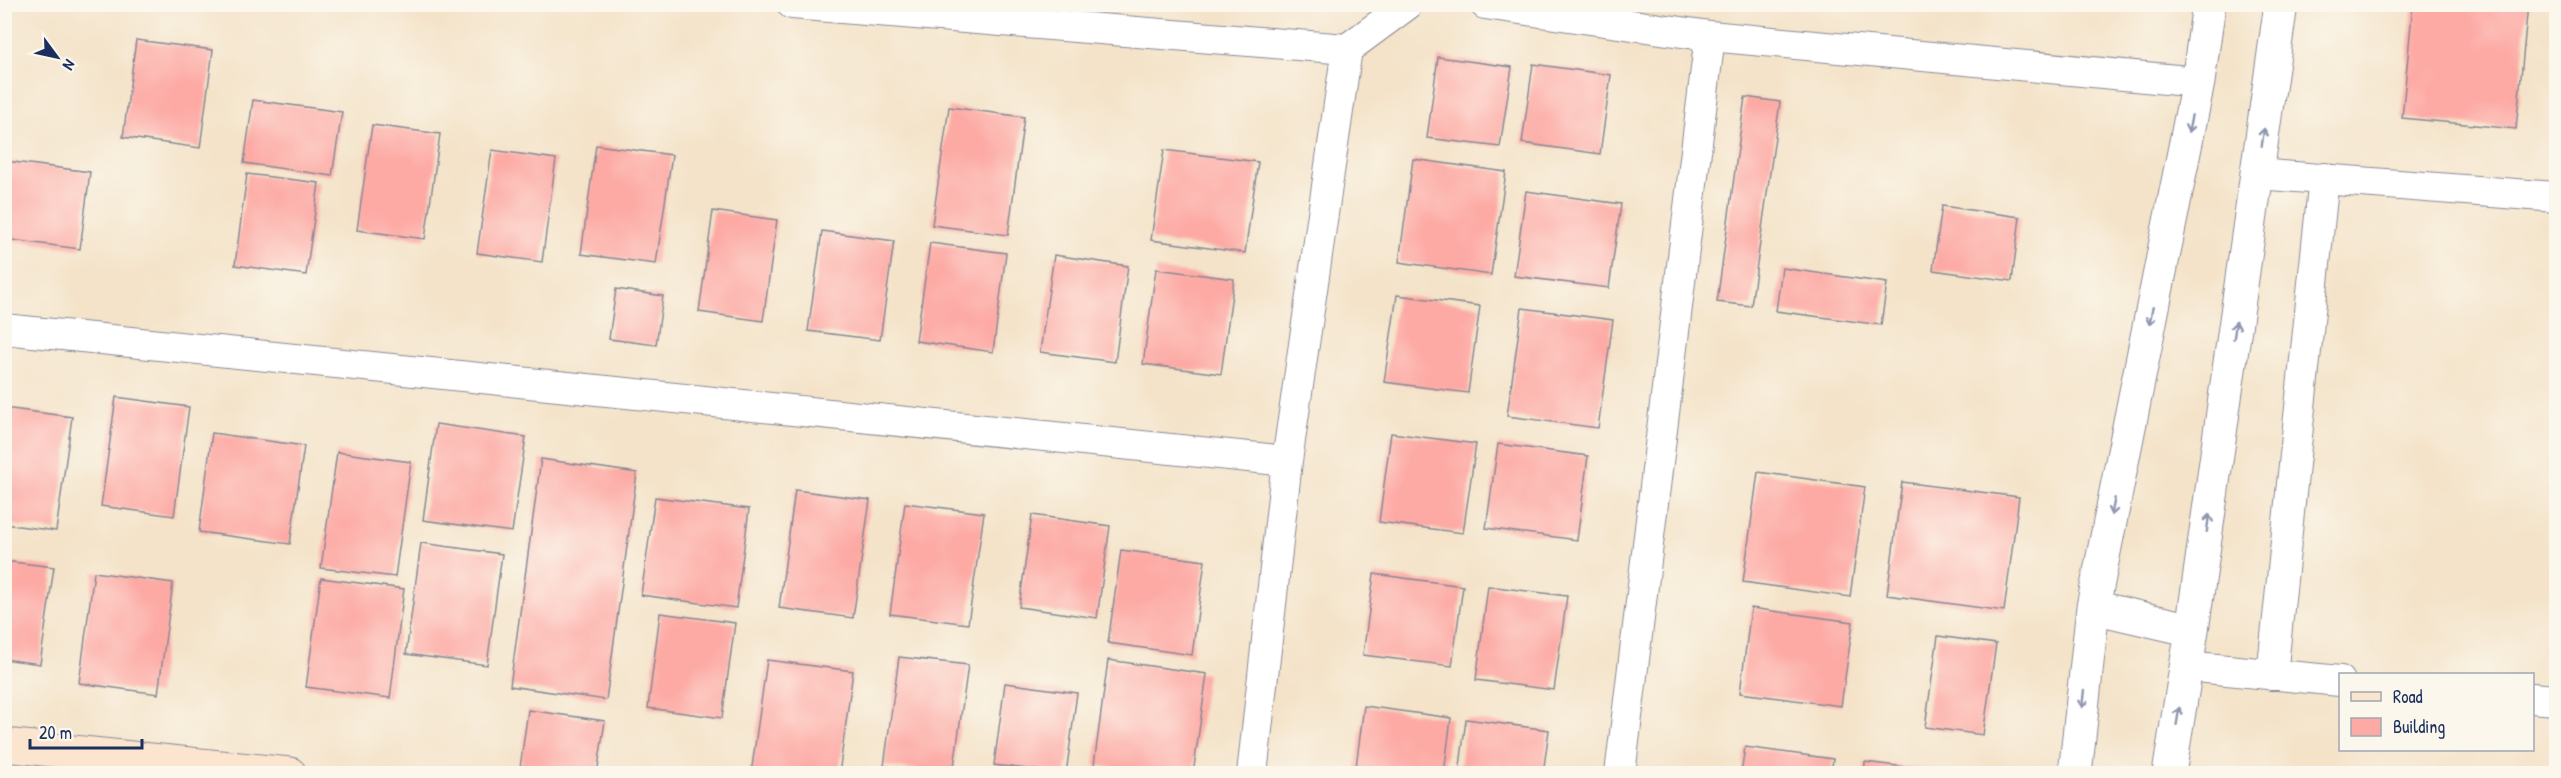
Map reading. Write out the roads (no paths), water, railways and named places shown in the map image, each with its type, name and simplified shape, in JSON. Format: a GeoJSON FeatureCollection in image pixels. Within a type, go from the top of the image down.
{"type":"FeatureCollection","features":[{"type":"Feature","properties":{"kind":"main road"},"geometry":{"type":"LineString","coordinates":[[4,745],[290,774]]}},
{"type":"Feature","properties":{"kind":"street"},"geometry":{"type":"LineString","coordinates":[[792,4],[1347,50],[1408,4]]}},
{"type":"Feature","properties":{"kind":"street"},"geometry":{"type":"LineString","coordinates":[[1485,4],[1710,36],[2198,82]]}},
{"type":"Feature","properties":{"kind":"street"},"geometry":{"type":"LineString","coordinates":[[2075,774],[2093,607],[2198,82],[2209,4]]}},
{"type":"Feature","properties":{"kind":"street"},"geometry":{"type":"LineString","coordinates":[[2169,774],[2192,630],[2281,4]]}},
{"type":"Feature","properties":{"kind":"street"},"geometry":{"type":"LineString","coordinates":[[1620,774],[1710,36]]}},
{"type":"Feature","properties":{"kind":"street"},"geometry":{"type":"LineString","coordinates":[[1252,774],[1287,461],[1347,50]]}},
{"type":"Feature","properties":{"kind":"street"},"geometry":{"type":"LineString","coordinates":[[2257,174],[2556,197]]}},
{"type":"Feature","properties":{"kind":"street"},"geometry":{"type":"LineString","coordinates":[[2272,675],[2324,178]]}},
{"type":"Feature","properties":{"kind":"street"},"geometry":{"type":"LineString","coordinates":[[4,329],[1287,461]]}},
{"type":"Feature","properties":{"kind":"street"},"geometry":{"type":"LineString","coordinates":[[2093,607],[2192,630]]}},
{"type":"Feature","properties":{"kind":"street"},"geometry":{"type":"LineString","coordinates":[[2186,666],[2339,681]]}},
{"type":"Feature","properties":{"kind":"street"},"geometry":{"type":"LineString","coordinates":[[2534,698],[2556,700]]}}]}
